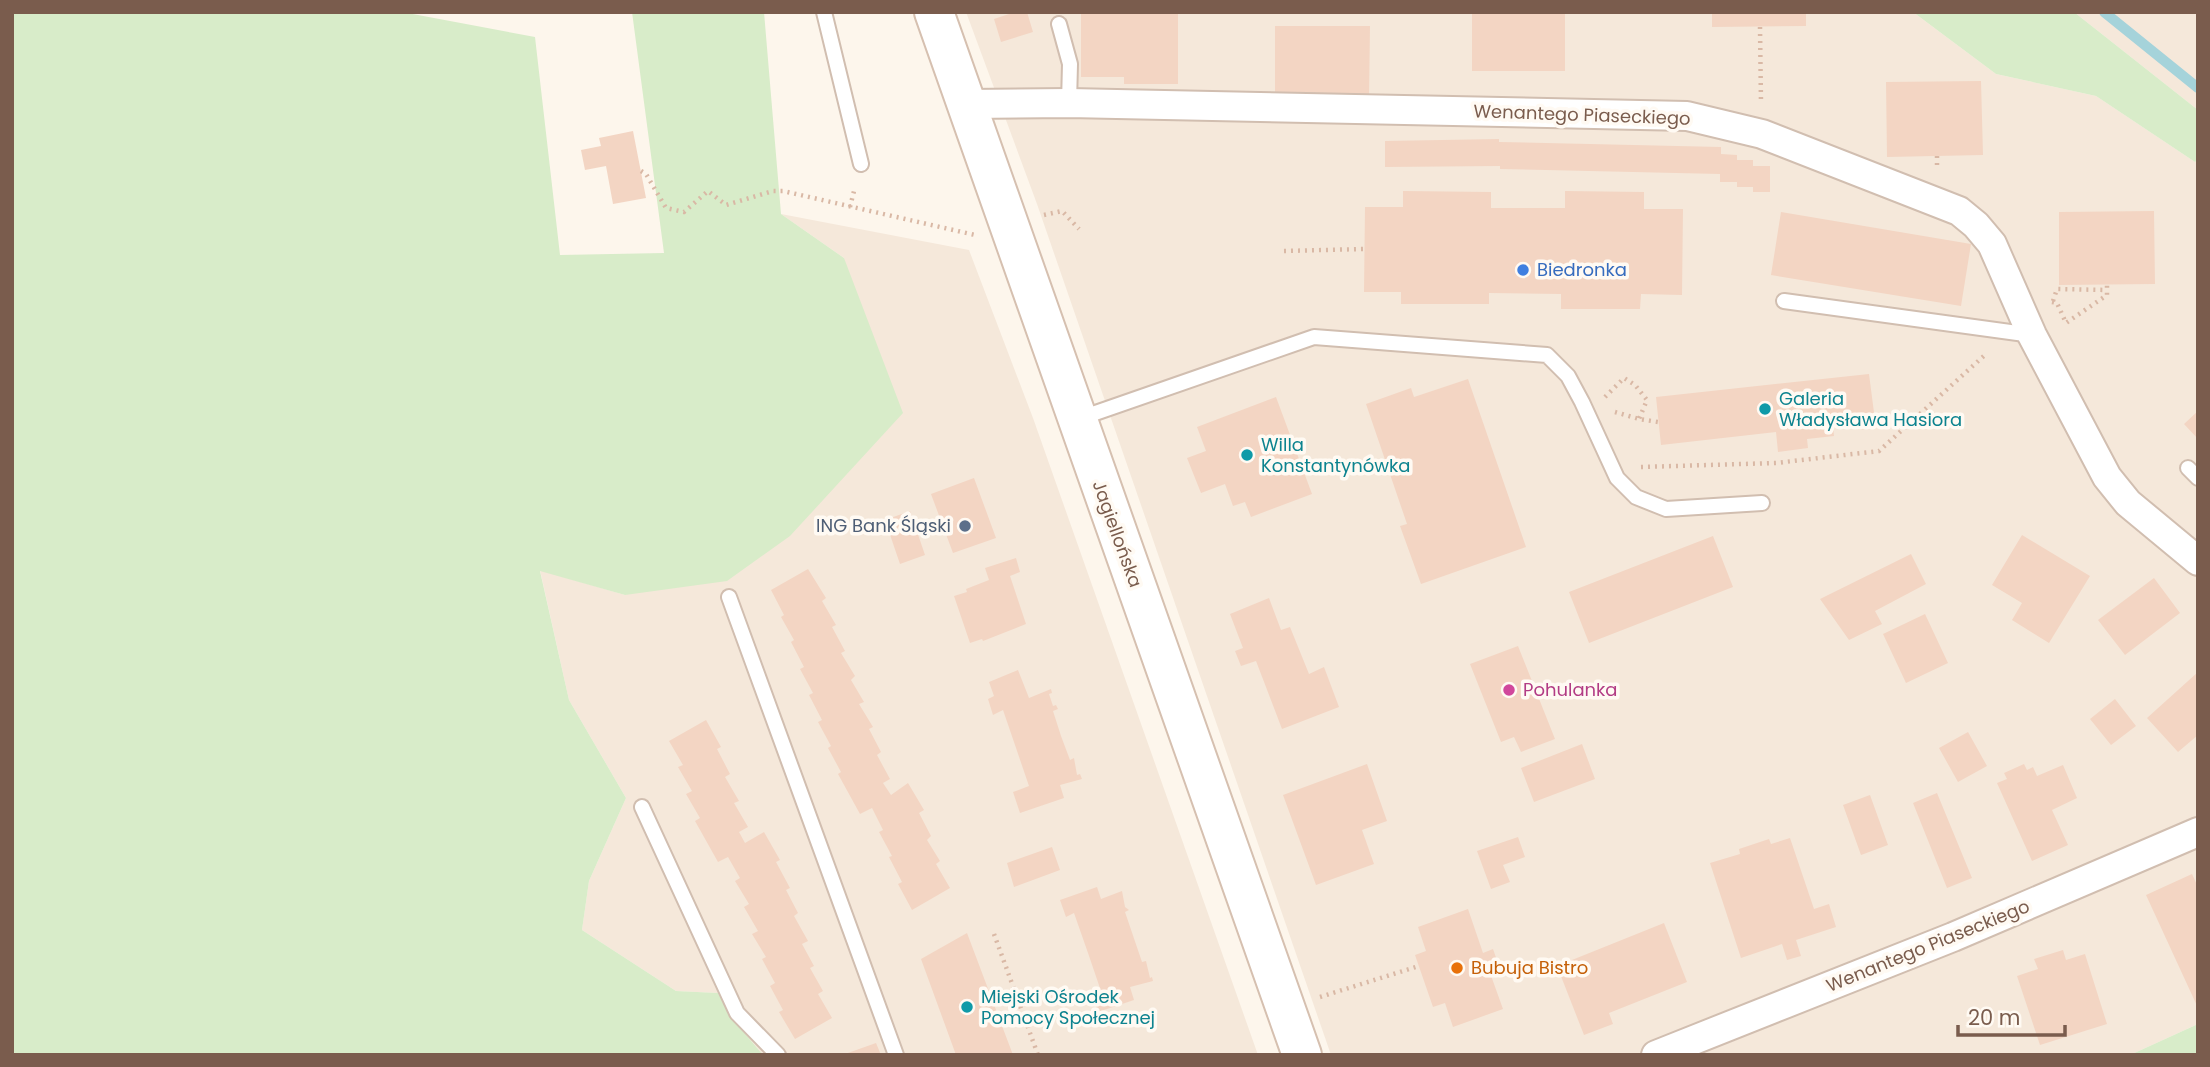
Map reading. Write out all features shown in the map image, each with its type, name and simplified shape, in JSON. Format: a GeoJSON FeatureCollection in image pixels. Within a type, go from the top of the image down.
{"type":"FeatureCollection","features":[{"type":"Feature","properties":{"kind":"street","name":"Jagiellońska"},"geometry":{"type":"LineString","coordinates":[[934,12],[1302,1055]]}},
{"type":"Feature","properties":{"kind":"street","name":"Wenantego Piaseckiego"},"geometry":{"type":"LineString","coordinates":[[968,104],[1069,103],[1686,116],[1762,134],[1958,211],[1976,225],[1992,244],[2032,335],[2107,477],[2128,503],[2198,561]]}},
{"type":"Feature","properties":{"kind":"street","name":"Wenantego Piaseckiego"},"geometry":{"type":"LineString","coordinates":[[1656,1055],[1953,937],[2198,832]]}},
{"type":"Feature","properties":{"kind":"lane"},"geometry":{"type":"LineString","coordinates":[[824,12],[861,164]]}},
{"type":"Feature","properties":{"kind":"lane"},"geometry":{"type":"LineString","coordinates":[[1059,24],[1070,64],[1069,103]]}},
{"type":"Feature","properties":{"kind":"lane"},"geometry":{"type":"LineString","coordinates":[[1784,301],[2032,335]]}},
{"type":"Feature","properties":{"kind":"lane"},"geometry":{"type":"LineString","coordinates":[[1077,420],[1314,337],[1547,355],[1568,376],[1617,478],[1636,498],[1666,509],[1762,503]]}},
{"type":"Feature","properties":{"kind":"lane"},"geometry":{"type":"LineString","coordinates":[[729,597],[896,1055]]}},
{"type":"Feature","properties":{"kind":"lane"},"geometry":{"type":"LineString","coordinates":[[642,807],[737,1013],[778,1055]]}},
{"type":"Feature","properties":{"kind":"path"},"geometry":{"type":"LineString","coordinates":[[1760,27],[1761,108]]}},
{"type":"Feature","properties":{"kind":"path"},"geometry":{"type":"LineString","coordinates":[[641,171],[646,174],[666,208],[684,212],[708,191],[726,205],[773,191],[783,191],[979,236]]}},
{"type":"Feature","properties":{"kind":"path"},"geometry":{"type":"LineString","coordinates":[[1041,216],[1062,211],[1079,229]]}},
{"type":"Feature","properties":{"kind":"path"},"geometry":{"type":"LineString","coordinates":[[1284,251],[1364,249]]}},
{"type":"Feature","properties":{"kind":"path"},"geometry":{"type":"LineString","coordinates":[[2041,299],[2053,302],[2057,303],[2066,323],[2107,295],[2107,287],[2057,289],[2053,302]]}},
{"type":"Feature","properties":{"kind":"path"},"geometry":{"type":"LineString","coordinates":[[1612,468],[1776,463],[1879,451],[1989,351]]}},
{"type":"Feature","properties":{"kind":"path"},"geometry":{"type":"LineString","coordinates":[[1579,396],[1607,397],[1624,378],[1635,385],[1647,400],[1639,419],[1658,422]]}},
{"type":"Feature","properties":{"kind":"path"},"geometry":{"type":"LineString","coordinates":[[994,934],[1038,1055]]}},
{"type":"Feature","properties":{"kind":"path"},"geometry":{"type":"LineString","coordinates":[[1316,999],[1419,966]]}},
{"type":"Feature","properties":{"kind":"shaded area"},"geometry":{"type":"Polygon","coordinates":[[[966,12],[1913,12],[1996,74],[2096,96],[2195,162],[2198,160],[2198,1024],[2130,1055],[1331,1055],[1037,204],[966,12]]]}},
{"type":"Feature","properties":{"kind":"shaded area"},"geometry":{"type":"Polygon","coordinates":[[[2074,12],[2198,12],[2198,110],[2074,12]]]}},
{"type":"Feature","properties":{"kind":"shaded area"},"geometry":{"type":"Polygon","coordinates":[[[781,214],[969,250],[1033,418],[1258,1055],[763,1055],[731,1017],[718,993],[676,991],[582,930],[589,881],[626,798],[569,700],[540,570],[625,595],[844,258],[781,214]]]}},
{"type":"Feature","properties":{"kind":"green space"},"geometry":{"type":"Polygon","coordinates":[[[12,12],[402,12],[535,37],[560,255],[664,253],[632,12],[764,12],[781,214],[844,258],[903,413],[790,536],[727,581],[625,595],[540,571],[569,700],[626,798],[589,881],[582,930],[676,991],[718,993],[731,1017],[763,1055],[12,1055],[12,12]]]}},
{"type":"Feature","properties":{"kind":"green space"},"geometry":{"type":"Polygon","coordinates":[[[1913,12],[2074,12],[2198,110],[2198,160],[2195,162],[2096,96],[1996,74],[1913,12]]]}},
{"type":"Feature","properties":{"kind":"green space"},"geometry":{"type":"Polygon","coordinates":[[[2198,1024],[2198,1055],[2130,1055],[2198,1024]]]}},
{"type":"Feature","properties":{"kind":"building"},"geometry":{"type":"Polygon","coordinates":[[[1015,12],[1027,12],[1033,32],[1001,42],[994,19],[1015,12]]]}},
{"type":"Feature","properties":{"kind":"building"},"geometry":{"type":"Polygon","coordinates":[[[1081,12],[1178,12],[1178,84],[1124,84],[1124,77],[1081,77],[1081,12]]]}},
{"type":"Feature","properties":{"kind":"building"},"geometry":{"type":"Polygon","coordinates":[[[1472,12],[1565,12],[1565,71],[1472,71],[1472,12]]]}},
{"type":"Feature","properties":{"kind":"building"},"geometry":{"type":"Polygon","coordinates":[[[1712,12],[1806,12],[1806,26],[1712,27],[1712,12]]]}},
{"type":"Feature","properties":{"kind":"building"},"geometry":{"type":"Polygon","coordinates":[[[1275,26],[1370,26],[1369,98],[1275,98],[1275,26]]]}},
{"type":"Feature","properties":{"kind":"building"},"geometry":{"type":"Polygon","coordinates":[[[1981,81],[1983,155],[1887,157],[1886,82],[1981,81]]]}},
{"type":"Feature","properties":{"kind":"building"},"geometry":{"type":"Polygon","coordinates":[[[633,131],[646,198],[613,204],[606,166],[585,170],[581,150],[601,146],[599,138],[633,131]]]}},
{"type":"Feature","properties":{"kind":"building"},"geometry":{"type":"Polygon","coordinates":[[[1499,139],[1499,142],[1721,147],[1721,154],[1737,155],[1737,160],[1753,160],[1753,166],[1770,166],[1770,192],[1753,192],[1753,187],[1737,187],[1737,182],[1720,182],[1720,174],[1500,169],[1500,166],[1385,167],[1385,141],[1499,139]]]}},
{"type":"Feature","properties":{"kind":"building","name":"Biedronka"},"geometry":{"type":"Polygon","coordinates":[[[1403,191],[1491,192],[1491,208],[1565,208],[1565,191],[1644,192],[1644,209],[1683,209],[1682,295],[1641,294],[1640,309],[1561,309],[1561,294],[1489,293],[1489,304],[1401,304],[1401,292],[1364,292],[1365,207],[1403,207],[1403,191]]]}},
{"type":"Feature","properties":{"kind":"building"},"geometry":{"type":"Polygon","coordinates":[[[2154,211],[2155,284],[2059,285],[2059,212],[2154,211]]]}},
{"type":"Feature","properties":{"kind":"building"},"geometry":{"type":"Polygon","coordinates":[[[1781,212],[1971,244],[1961,306],[1771,275],[1781,212]]]}},
{"type":"Feature","properties":{"kind":"building","name":"Galeria Władysława Hasiora"},"geometry":{"type":"Polygon","coordinates":[[[1869,374],[1876,428],[1858,430],[1858,424],[1833,427],[1834,436],[1807,439],[1808,448],[1778,452],[1776,432],[1661,445],[1656,397],[1869,374]]]}},
{"type":"Feature","properties":{"kind":"building"},"geometry":{"type":"Polygon","coordinates":[[[1468,379],[1526,547],[1421,584],[1400,526],[1407,524],[1366,404],[1411,388],[1414,397],[1468,379]]]}},
{"type":"Feature","properties":{"kind":"building","name":"Willa Konstantynówka"},"geometry":{"type":"Polygon","coordinates":[[[1276,397],[1312,494],[1251,517],[1245,502],[1233,506],[1225,484],[1201,493],[1187,458],[1206,451],[1197,427],[1276,397]]]}},
{"type":"Feature","properties":{"kind":"building"},"geometry":{"type":"Polygon","coordinates":[[[2198,411],[2198,439],[2184,424],[2198,411]]]}},
{"type":"Feature","properties":{"kind":"building"},"geometry":{"type":"Polygon","coordinates":[[[974,478],[996,538],[953,553],[931,494],[974,478]]]}},
{"type":"Feature","properties":{"kind":"building"},"geometry":{"type":"Polygon","coordinates":[[[910,511],[925,555],[900,564],[885,520],[910,511]]]}},
{"type":"Feature","properties":{"kind":"building"},"geometry":{"type":"Polygon","coordinates":[[[2022,535],[2090,576],[2049,643],[2012,620],[2022,603],[1992,585],[2022,535]]]}},
{"type":"Feature","properties":{"kind":"building"},"geometry":{"type":"Polygon","coordinates":[[[1713,536],[1733,587],[1589,643],[1569,592],[1713,536]]]}},
{"type":"Feature","properties":{"kind":"building"},"geometry":{"type":"Polygon","coordinates":[[[1911,554],[1926,584],[1875,611],[1882,624],[1849,640],[1820,599],[1911,554]]]}},
{"type":"Feature","properties":{"kind":"building"},"geometry":{"type":"Polygon","coordinates":[[[1016,558],[1020,572],[1010,576],[1026,624],[983,641],[982,639],[970,643],[954,596],[989,580],[985,568],[1016,558]]]}},
{"type":"Feature","properties":{"kind":"building"},"geometry":{"type":"Polygon","coordinates":[[[808,569],[826,598],[822,601],[836,625],[832,627],[845,651],[841,653],[855,676],[851,680],[864,702],[859,704],[873,727],[869,729],[881,752],[877,755],[890,779],[883,783],[891,795],[908,783],[924,810],[919,813],[931,836],[927,840],[940,861],[936,864],[950,888],[912,910],[898,884],[902,882],[889,857],[892,856],[879,832],[883,830],[872,808],[860,814],[838,774],[841,772],[828,748],[831,746],[818,722],[822,720],[809,695],[813,693],[800,669],[804,667],[791,642],[794,640],[781,617],[784,615],[771,590],[808,569]]]}},
{"type":"Feature","properties":{"kind":"building"},"geometry":{"type":"Polygon","coordinates":[[[2154,578],[2180,613],[2125,655],[2098,620],[2154,578]]]}},
{"type":"Feature","properties":{"kind":"building"},"geometry":{"type":"Polygon","coordinates":[[[1269,598],[1281,630],[1290,627],[1309,674],[1324,667],[1339,707],[1282,729],[1256,661],[1241,666],[1235,651],[1243,648],[1230,614],[1269,598]]]}},
{"type":"Feature","properties":{"kind":"building"},"geometry":{"type":"Polygon","coordinates":[[[1925,614],[1948,663],[1906,683],[1883,634],[1925,614]]]}},
{"type":"Feature","properties":{"kind":"building"},"geometry":{"type":"Polygon","coordinates":[[[1518,646],[1555,739],[1521,752],[1514,737],[1501,742],[1470,664],[1518,646]]]}},
{"type":"Feature","properties":{"kind":"building"},"geometry":{"type":"Polygon","coordinates":[[[1018,670],[1029,698],[1051,689],[1052,693],[1049,694],[1053,706],[1056,705],[1058,709],[1053,711],[1061,736],[1070,760],[1074,758],[1077,775],[1080,774],[1082,779],[1060,785],[1064,798],[1020,813],[1013,792],[1029,786],[1003,710],[993,715],[988,699],[994,696],[989,682],[1018,670]]]}},
{"type":"Feature","properties":{"kind":"building"},"geometry":{"type":"Polygon","coordinates":[[[2198,672],[2198,735],[2178,752],[2147,718],[2198,672]]]}},
{"type":"Feature","properties":{"kind":"building"},"geometry":{"type":"Polygon","coordinates":[[[2115,699],[2136,726],[2111,745],[2090,719],[2115,699]]]}},
{"type":"Feature","properties":{"kind":"building"},"geometry":{"type":"Polygon","coordinates":[[[706,720],[721,747],[717,749],[730,774],[725,777],[739,801],[734,803],[748,827],[739,832],[745,843],[764,832],[780,860],[776,862],[790,888],[786,890],[798,913],[794,916],[808,941],[802,944],[814,966],[810,968],[823,991],[818,994],[832,1018],[795,1039],[779,1012],[783,1010],[770,986],[775,983],[762,959],[766,957],[752,934],[758,931],[744,907],[749,904],[735,881],[740,878],[728,857],[718,862],[695,821],[700,818],[686,794],[692,791],[678,767],[683,765],[669,741],[706,720]]]}},
{"type":"Feature","properties":{"kind":"building"},"geometry":{"type":"Polygon","coordinates":[[[1968,732],[1987,766],[1958,782],[1939,748],[1968,732]]]}},
{"type":"Feature","properties":{"kind":"building"},"geometry":{"type":"Polygon","coordinates":[[[1582,744],[1595,779],[1534,802],[1521,768],[1582,744]]]}},
{"type":"Feature","properties":{"kind":"building"},"geometry":{"type":"Polygon","coordinates":[[[1367,764],[1387,821],[1362,830],[1374,864],[1316,885],[1283,795],[1367,764]]]}},
{"type":"Feature","properties":{"kind":"building"},"geometry":{"type":"Polygon","coordinates":[[[2024,764],[2027,770],[2033,767],[2037,776],[2063,765],[2077,798],[2052,810],[2068,845],[2032,861],[1997,783],[2007,779],[2004,773],[2024,764]]]}},
{"type":"Feature","properties":{"kind":"building"},"geometry":{"type":"Polygon","coordinates":[[[1937,793],[1972,878],[1947,888],[1913,803],[1937,793]]]}},
{"type":"Feature","properties":{"kind":"building"},"geometry":{"type":"Polygon","coordinates":[[[1870,795],[1888,845],[1861,855],[1843,805],[1870,795]]]}},
{"type":"Feature","properties":{"kind":"building"},"geometry":{"type":"Polygon","coordinates":[[[1518,837],[1525,857],[1503,865],[1510,882],[1491,889],[1477,851],[1518,837]]]}},
{"type":"Feature","properties":{"kind":"building"},"geometry":{"type":"Polygon","coordinates":[[[1790,838],[1814,909],[1829,904],[1836,927],[1796,940],[1801,956],[1787,960],[1782,944],[1741,958],[1710,863],[1740,854],[1739,849],[1769,839],[1771,844],[1790,838]]]}},
{"type":"Feature","properties":{"kind":"building"},"geometry":{"type":"Polygon","coordinates":[[[1052,847],[1060,870],[1014,887],[1007,863],[1052,847]]]}},
{"type":"Feature","properties":{"kind":"building"},"geometry":{"type":"Polygon","coordinates":[[[2192,874],[2198,887],[2198,1008],[2146,895],[2192,874]]]}},
{"type":"Feature","properties":{"kind":"building"},"geometry":{"type":"Polygon","coordinates":[[[1097,887],[1101,899],[1122,891],[1125,907],[1129,910],[1125,912],[1142,962],[1146,961],[1153,981],[1130,987],[1134,1000],[1098,1012],[1092,996],[1102,994],[1074,913],[1066,917],[1060,900],[1097,887]]]}},
{"type":"Feature","properties":{"kind":"building","name":"Bubuja Bistro"},"geometry":{"type":"Polygon","coordinates":[[[1468,909],[1483,953],[1493,949],[1499,966],[1489,970],[1503,1009],[1453,1027],[1445,1003],[1433,1007],[1415,955],[1426,951],[1418,927],[1468,909]]]}},
{"type":"Feature","properties":{"kind":"building"},"geometry":{"type":"Polygon","coordinates":[[[1664,923],[1687,982],[1609,1013],[1613,1024],[1584,1035],[1557,966],[1664,923]]]}},
{"type":"Feature","properties":{"kind":"building","name":"Miejski Ośrodek Pomocy Społecznej"},"geometry":{"type":"Polygon","coordinates":[[[967,933],[1013,1055],[956,1055],[921,959],[967,933]]]}},
{"type":"Feature","properties":{"kind":"building"},"geometry":{"type":"Polygon","coordinates":[[[2063,950],[2066,960],[2085,954],[2107,1024],[2040,1045],[2017,976],[2038,969],[2034,959],[2063,950]]]}},
{"type":"Feature","properties":{"kind":"building"},"geometry":{"type":"Polygon","coordinates":[[[876,1043],[881,1055],[845,1055],[845,1054],[876,1043]]]}},
{"type":"Feature","properties":{"kind":"waterway"},"geometry":{"type":"LineString","coordinates":[[2104,12],[2198,88]]}},
{"type":"Feature","properties":{"kind":"place","name":"Biedronka"},"geometry":{"type":"Point","coordinates":[1523,270]}},
{"type":"Feature","properties":{"kind":"place","name":"Galeria Władysława Hasiora"},"geometry":{"type":"Point","coordinates":[1765,409]}},
{"type":"Feature","properties":{"kind":"place","name":"Willa Konstantynówka"},"geometry":{"type":"Point","coordinates":[1247,455]}},
{"type":"Feature","properties":{"kind":"place","name":"ING Bank Śląski"},"geometry":{"type":"Point","coordinates":[965,526]}},
{"type":"Feature","properties":{"kind":"place","name":"Pohulanka"},"geometry":{"type":"Point","coordinates":[1509,690]}},
{"type":"Feature","properties":{"kind":"place","name":"Bubuja Bistro"},"geometry":{"type":"Point","coordinates":[1457,968]}},
{"type":"Feature","properties":{"kind":"place","name":"Miejski Ośrodek Pomocy Społecznej"},"geometry":{"type":"Point","coordinates":[967,1007]}}]}
